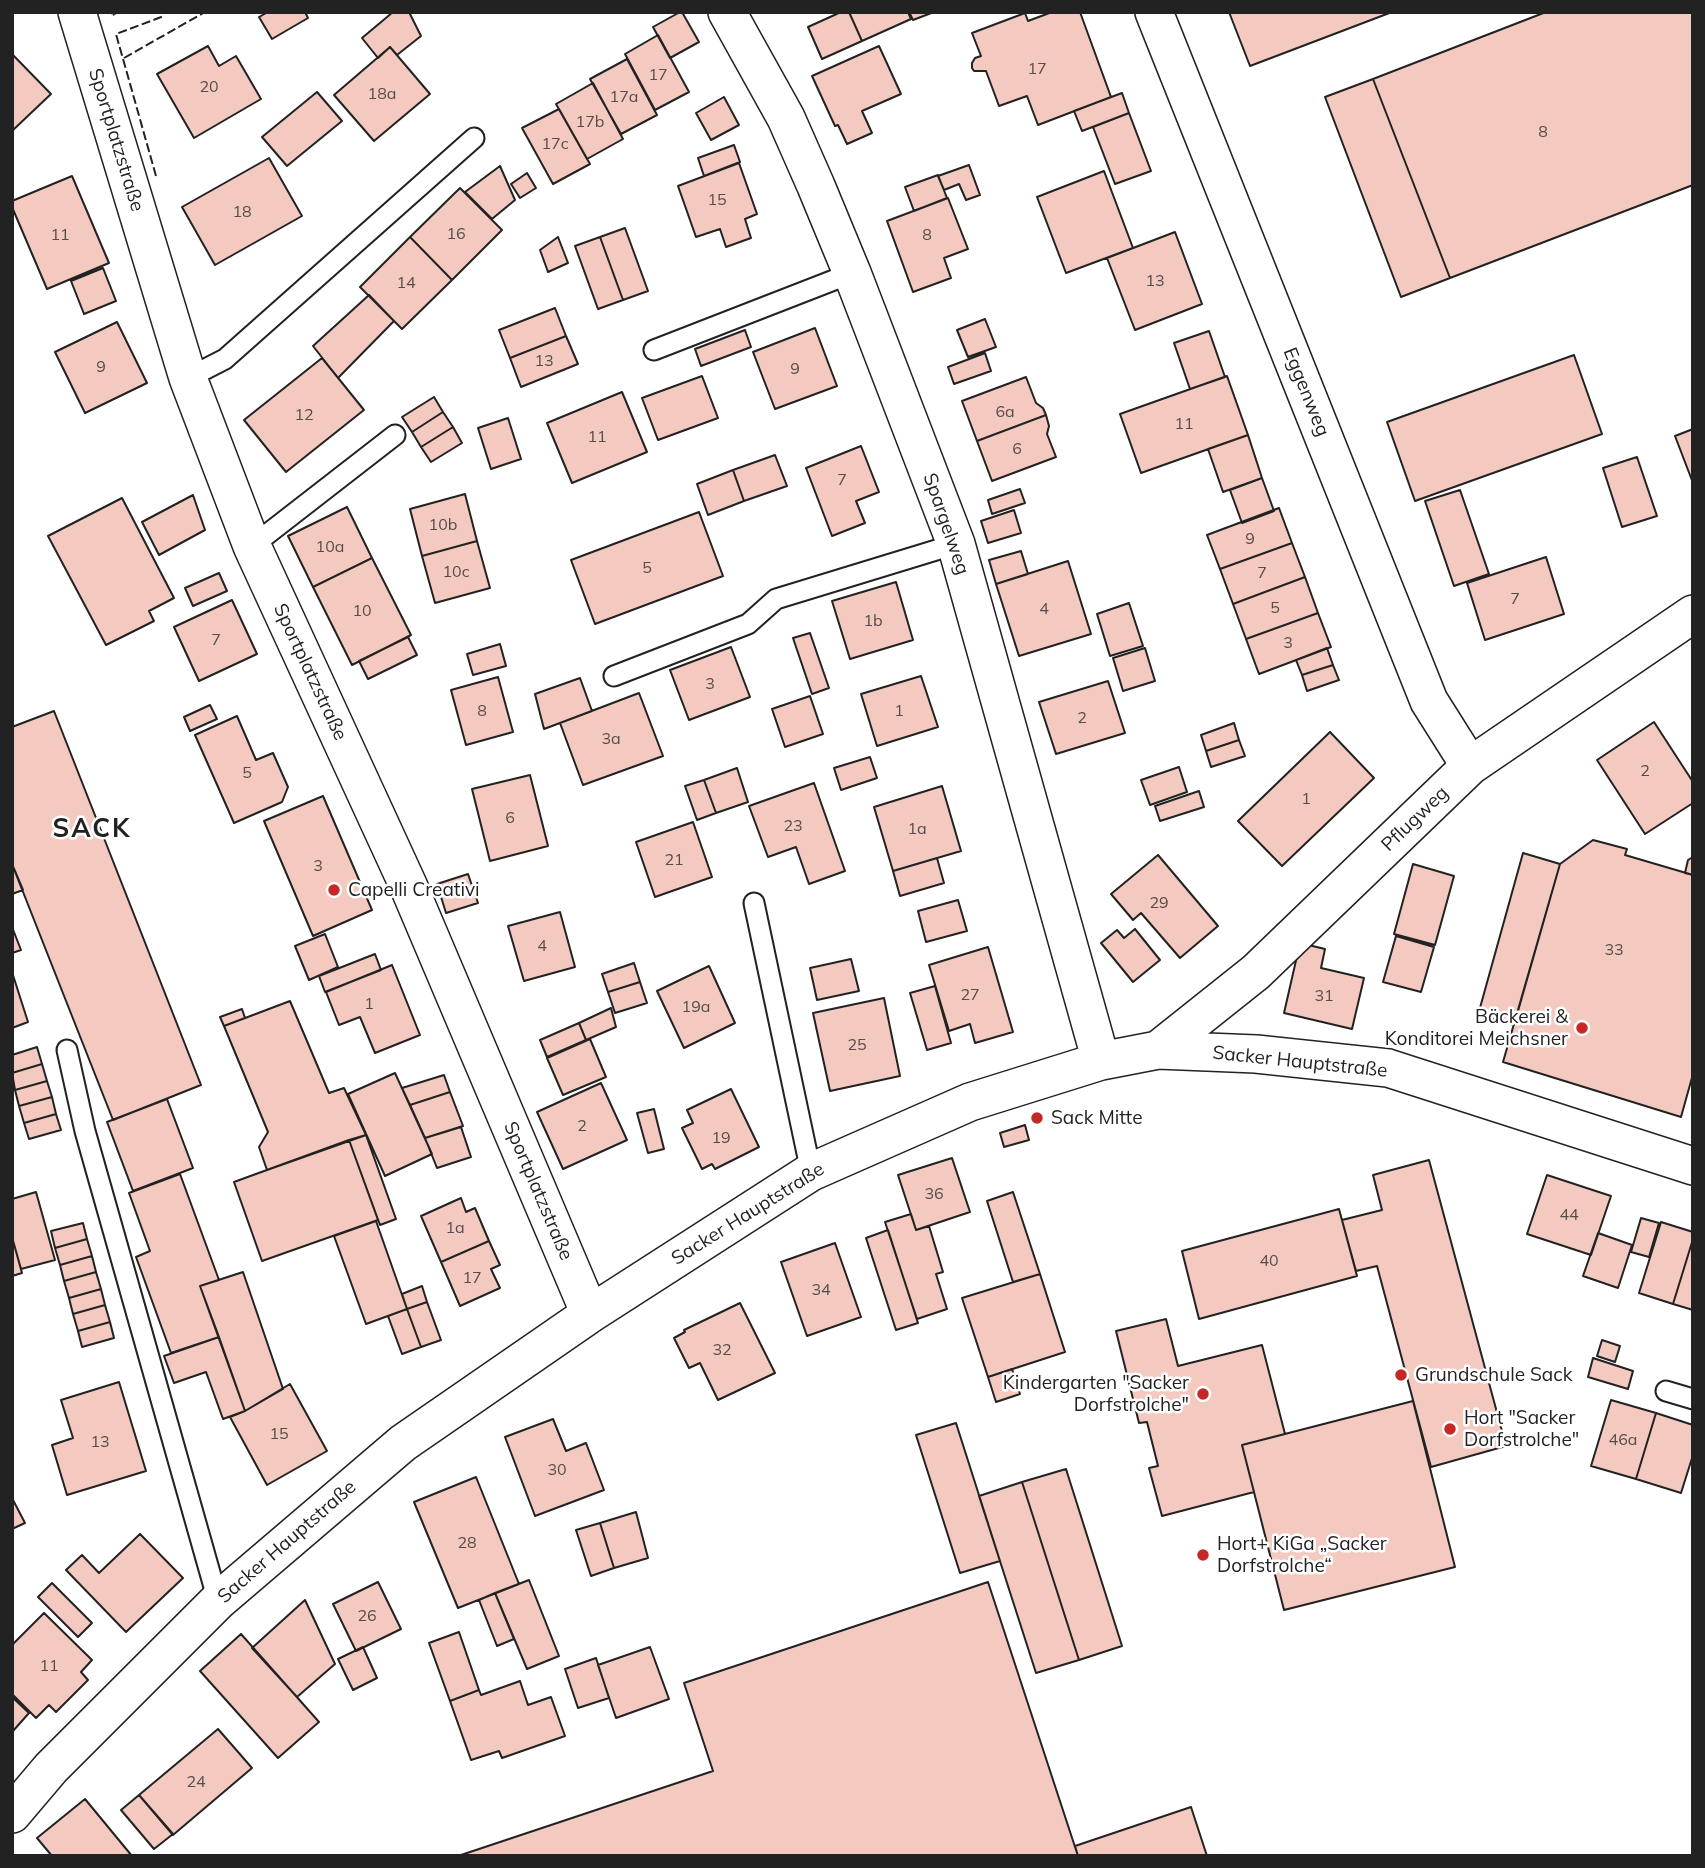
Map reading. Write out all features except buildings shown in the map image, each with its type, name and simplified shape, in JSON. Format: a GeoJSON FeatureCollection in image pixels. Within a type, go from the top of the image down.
{"type":"FeatureCollection","features":[{"type":"Feature","properties":{"kind":"street","name":"Sportplatzstraße"},"geometry":{"type":"LineString","coordinates":[[77,12],[188,378],[252,546],[408,885],[590,1314]]}},
{"type":"Feature","properties":{"kind":"street","name":"Spargelweg"},"geometry":{"type":"LineString","coordinates":[[727,12],[786,118],[852,273],[956,544],[1101,1060]]}},
{"type":"Feature","properties":{"kind":"street","name":"Eggenweg"},"geometry":{"type":"LineString","coordinates":[[1154,12],[1429,701],[1470,765]]}},
{"type":"Feature","properties":{"kind":"street","name":"Pflugweg"},"geometry":{"type":"LineString","coordinates":[[1158,1050],[1256,972],[1470,765],[1693,614]]}},
{"type":"Feature","properties":{"kind":"street","name":"Sacker Hauptstraße"},"geometry":{"type":"LineString","coordinates":[[12,1814],[51,1769],[218,1601],[403,1443],[590,1314],[811,1172],[970,1102],[1101,1060],[1158,1050],[1256,1054],[1388,1068],[1693,1166]]}},
{"type":"Feature","properties":{"kind":"lane"},"geometry":{"type":"LineString","coordinates":[[188,378],[225,359],[474,138]]}},
{"type":"Feature","properties":{"kind":"lane"},"geometry":{"type":"LineString","coordinates":[[654,350],[852,273]]}},
{"type":"Feature","properties":{"kind":"lane"},"geometry":{"type":"LineString","coordinates":[[252,546],[396,435]]}},
{"type":"Feature","properties":{"kind":"lane"},"geometry":{"type":"LineString","coordinates":[[614,676],[748,624],[776,599],[956,544]]}},
{"type":"Feature","properties":{"kind":"lane"},"geometry":{"type":"LineString","coordinates":[[754,903],[811,1172]]}},
{"type":"Feature","properties":{"kind":"lane"},"geometry":{"type":"LineString","coordinates":[[68,1050],[85,1131],[218,1601]]}},
{"type":"Feature","properties":{"kind":"lane"},"geometry":{"type":"LineString","coordinates":[[1665,1391],[1693,1399]]}},
{"type":"Feature","properties":{"kind":"fence"},"geometry":{"type":"LineString","coordinates":[[124,58],[205,12]]}},
{"type":"Feature","properties":{"kind":"fence"},"geometry":{"type":"LineString","coordinates":[[156,176],[116,34],[164,16]]}},
{"type":"Feature","properties":{"kind":"place","name":"Capelli Creativi"},"geometry":{"type":"Point","coordinates":[334,890]}},
{"type":"Feature","properties":{"kind":"place","name":"Bäckerei & Konditorei Meichsner"},"geometry":{"type":"Point","coordinates":[1582,1028]}},
{"type":"Feature","properties":{"kind":"place","name":"Sack Mitte"},"geometry":{"type":"Point","coordinates":[1037,1118]}},
{"type":"Feature","properties":{"kind":"place","name":"Grundschule Sack"},"geometry":{"type":"Point","coordinates":[1401,1375]}},
{"type":"Feature","properties":{"kind":"place","name":"Kindergarten \"Sacker Dorfstrolche\""},"geometry":{"type":"Point","coordinates":[1203,1394]}},
{"type":"Feature","properties":{"kind":"place","name":"Hort \"Sacker Dorfstrolche\""},"geometry":{"type":"Point","coordinates":[1450,1429]}},
{"type":"Feature","properties":{"kind":"place","name":"Hort+ KiGa „Sacker Dorfstrolche“"},"geometry":{"type":"Point","coordinates":[1203,1555]}},
{"type":"Feature","properties":{"kind":"district","name":"SACK"},"geometry":{"type":"Point","coordinates":[92,829]}}]}
